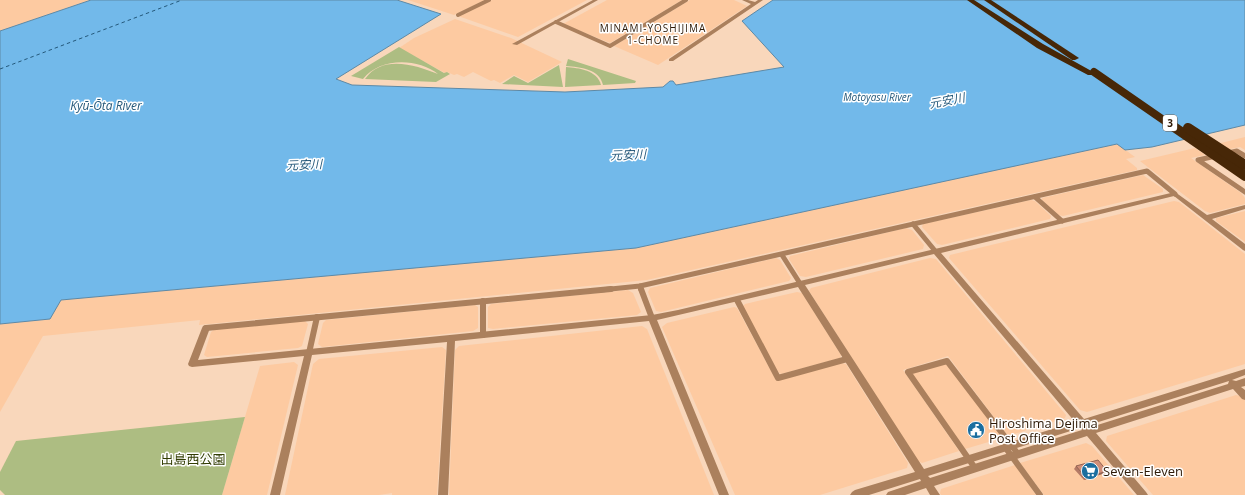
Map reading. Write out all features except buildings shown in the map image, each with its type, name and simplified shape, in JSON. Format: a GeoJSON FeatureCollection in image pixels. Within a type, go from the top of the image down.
{"type":"FeatureCollection","features":[{"type":"Feature","properties":{"kind":"highway"},"geometry":{"type":"LineString","coordinates":[[970,0],[1040,46],[1092,72],[1164,113],[1245,165]]}},
{"type":"Feature","properties":{"kind":"highway","name":"3"},"geometry":{"type":"LineString","coordinates":[[981,0],[1092,72],[1245,176]]}},
{"type":"Feature","properties":{"kind":"highway"},"geometry":{"type":"LineString","coordinates":[[987,0],[1045,37],[1092,72]]}},
{"type":"Feature","properties":{"kind":"highway","name":"3"},"geometry":{"type":"LineString","coordinates":[[1092,72],[1128,98],[1245,176]]}},
{"type":"Feature","properties":{"kind":"highway"},"geometry":{"type":"LineString","coordinates":[[1128,98],[1245,181]]}},
{"type":"Feature","properties":{"kind":"street"},"geometry":{"type":"LineString","coordinates":[[458,15],[489,0]]}},
{"type":"Feature","properties":{"kind":"street"},"geometry":{"type":"LineString","coordinates":[[516,44],[596,0]]}},
{"type":"Feature","properties":{"kind":"street"},"geometry":{"type":"LineString","coordinates":[[556,22],[610,46],[686,0]]}},
{"type":"Feature","properties":{"kind":"street"},"geometry":{"type":"LineString","coordinates":[[744,0],[755,4]]}},
{"type":"Feature","properties":{"kind":"street"},"geometry":{"type":"LineString","coordinates":[[671,60],[761,0]]}},
{"type":"Feature","properties":{"kind":"street"},"geometry":{"type":"LineString","coordinates":[[1245,156],[1237,151],[1198,160],[1245,192]]}},
{"type":"Feature","properties":{"kind":"street"},"geometry":{"type":"LineString","coordinates":[[1175,194],[737,300],[652,318],[192,364],[206,328],[640,286],[1147,171],[1245,248]]}},
{"type":"Feature","properties":{"kind":"street"},"geometry":{"type":"LineString","coordinates":[[1035,197],[1062,222]]}},
{"type":"Feature","properties":{"kind":"street"},"geometry":{"type":"LineString","coordinates":[[1206,218],[1245,207]]}},
{"type":"Feature","properties":{"kind":"street"},"geometry":{"type":"LineString","coordinates":[[913,224],[1143,495]]}},
{"type":"Feature","properties":{"kind":"street"},"geometry":{"type":"LineString","coordinates":[[782,255],[935,495]]}},
{"type":"Feature","properties":{"kind":"street"},"geometry":{"type":"LineString","coordinates":[[640,286],[724,495]]}},
{"type":"Feature","properties":{"kind":"street"},"geometry":{"type":"LineString","coordinates":[[737,300],[778,378],[847,359]]}},
{"type":"Feature","properties":{"kind":"street"},"geometry":{"type":"LineString","coordinates":[[483,301],[483,335]]}},
{"type":"Feature","properties":{"kind":"street"},"geometry":{"type":"LineString","coordinates":[[274,495],[317,317]]}},
{"type":"Feature","properties":{"kind":"street"},"geometry":{"type":"LineString","coordinates":[[443,495],[451,339]]}},
{"type":"Feature","properties":{"kind":"street"},"geometry":{"type":"LineString","coordinates":[[974,468],[908,372],[947,361],[1015,455],[1040,495]]}},
{"type":"Feature","properties":{"kind":"street"},"geometry":{"type":"LineString","coordinates":[[855,495],[1245,372]]}},
{"type":"Feature","properties":{"kind":"street"},"geometry":{"type":"LineString","coordinates":[[1226,378],[1245,396]]}},
{"type":"Feature","properties":{"kind":"street"},"geometry":{"type":"LineString","coordinates":[[891,495],[1245,382]]}},
{"type":"Feature","properties":{"kind":"shaded area"},"geometry":{"type":"Polygon","coordinates":[[[0,0],[90,0],[0,31],[0,0]]]}},
{"type":"Feature","properties":{"kind":"shaded area"},"geometry":{"type":"Polygon","coordinates":[[[408,0],[485,0],[454,15],[408,0]]]}},
{"type":"Feature","properties":{"kind":"shaded area"},"geometry":{"type":"Polygon","coordinates":[[[492,0],[587,0],[518,37],[458,16],[492,0]]]}},
{"type":"Feature","properties":{"kind":"shaded area"},"geometry":{"type":"Polygon","coordinates":[[[607,0],[682,0],[610,43],[563,24],[607,0]]]}},
{"type":"Feature","properties":{"kind":"shaded area"},"geometry":{"type":"Polygon","coordinates":[[[690,0],[734,0],[747,6],[658,65],[614,46],[690,0]]]}},
{"type":"Feature","properties":{"kind":"shaded area"},"geometry":{"type":"Polygon","coordinates":[[[455,19],[511,38],[562,62],[528,82],[514,75],[500,83],[494,80],[491,81],[473,72],[464,77],[457,74],[454,75],[447,72],[445,73],[399,48],[414,38],[455,19]]]}},
{"type":"Feature","properties":{"kind":"shaded area"},"geometry":{"type":"Polygon","coordinates":[[[1245,137],[1245,150],[1240,147],[1225,150],[1217,144],[1245,137]]]}},
{"type":"Feature","properties":{"kind":"shaded area"},"geometry":{"type":"Polygon","coordinates":[[[1117,144],[1135,157],[1126,159],[1137,168],[1137,170],[647,280],[199,325],[200,320],[43,336],[0,412],[0,324],[50,319],[60,300],[636,248],[1117,144]]]}},
{"type":"Feature","properties":{"kind":"shaded area"},"geometry":{"type":"Polygon","coordinates":[[[1195,148],[1205,155],[1191,158],[1241,193],[1245,198],[1245,204],[1210,213],[1205,211],[1140,161],[1195,148]]]}},
{"type":"Feature","properties":{"kind":"shaded area"},"geometry":{"type":"Polygon","coordinates":[[[1143,175],[1163,189],[1163,192],[1063,216],[1058,215],[1042,200],[1042,198],[1143,175]]]}},
{"type":"Feature","properties":{"kind":"shaded area"},"geometry":{"type":"Polygon","coordinates":[[[1031,200],[1035,201],[1051,216],[1050,219],[942,245],[937,244],[922,227],[923,224],[1031,200]]]}},
{"type":"Feature","properties":{"kind":"shaded area"},"geometry":{"type":"Polygon","coordinates":[[[1174,201],[1179,202],[1245,254],[1245,364],[1087,412],[1080,410],[949,258],[950,255],[1174,201]]]}},
{"type":"Feature","properties":{"kind":"shaded area"},"geometry":{"type":"Polygon","coordinates":[[[1245,211],[1245,242],[1216,221],[1216,218],[1245,211]]]}},
{"type":"Feature","properties":{"kind":"shaded area"},"geometry":{"type":"Polygon","coordinates":[[[906,228],[912,230],[924,245],[923,249],[806,277],[800,276],[789,259],[790,256],[906,228]]]}},
{"type":"Feature","properties":{"kind":"shaded area"},"geometry":{"type":"Polygon","coordinates":[[[776,258],[780,260],[791,278],[789,281],[661,312],[656,311],[648,292],[650,288],[776,258]]]}},
{"type":"Feature","properties":{"kind":"shaded area"},"geometry":{"type":"Polygon","coordinates":[[[930,258],[936,259],[1066,415],[1065,418],[1008,436],[948,356],[903,370],[959,451],[922,463],[918,461],[809,291],[811,288],[930,258]]]}},
{"type":"Feature","properties":{"kind":"shaded area"},"geometry":{"type":"Polygon","coordinates":[[[628,290],[633,293],[641,312],[637,315],[493,329],[488,328],[488,307],[491,304],[628,290]]]}},
{"type":"Feature","properties":{"kind":"shaded area"},"geometry":{"type":"Polygon","coordinates":[[[797,292],[802,293],[841,355],[840,358],[781,374],[778,372],[742,307],[745,304],[797,292]]]}},
{"type":"Feature","properties":{"kind":"shaded area"},"geometry":{"type":"Polygon","coordinates":[[[475,305],[478,307],[478,328],[473,331],[322,347],[318,344],[323,323],[326,320],[475,305]]]}},
{"type":"Feature","properties":{"kind":"shaded area"},"geometry":{"type":"Polygon","coordinates":[[[734,307],[737,308],[776,380],[841,363],[846,364],[908,463],[907,468],[820,495],[735,495],[662,327],[667,323],[734,307]]]}},
{"type":"Feature","properties":{"kind":"shaded area"},"geometry":{"type":"Polygon","coordinates":[[[305,321],[308,324],[302,346],[298,348],[207,357],[204,355],[211,332],[215,329],[305,321]]]}},
{"type":"Feature","properties":{"kind":"shaded area"},"geometry":{"type":"Polygon","coordinates":[[[642,326],[647,329],[714,495],[449,495],[455,350],[459,346],[642,326]]]}},
{"type":"Feature","properties":{"kind":"shaded area"},"geometry":{"type":"Polygon","coordinates":[[[442,347],[446,350],[437,495],[392,495],[392,493],[379,495],[285,495],[313,364],[319,359],[442,347]]]}},
{"type":"Feature","properties":{"kind":"shaded area"},"geometry":{"type":"Polygon","coordinates":[[[294,362],[298,365],[267,495],[222,495],[260,366],[294,362]]]}},
{"type":"Feature","properties":{"kind":"shaded area"},"geometry":{"type":"Polygon","coordinates":[[[944,364],[948,365],[1002,438],[965,449],[912,375],[913,372],[944,364]]]}},
{"type":"Feature","properties":{"kind":"shaded area"},"geometry":{"type":"Polygon","coordinates":[[[1236,395],[1245,400],[1245,495],[1153,495],[1106,441],[1107,436],[1236,395]]]}},
{"type":"Feature","properties":{"kind":"shaded area"},"geometry":{"type":"Polygon","coordinates":[[[1086,443],[1092,446],[1134,495],[1044,495],[1020,463],[1086,443]]]}},
{"type":"Feature","properties":{"kind":"shaded area"},"geometry":{"type":"Polygon","coordinates":[[[1015,465],[1036,495],[941,495],[940,493],[941,489],[1015,465]]]}},
{"type":"Feature","properties":{"kind":"green space"},"geometry":{"type":"Polygon","coordinates":[[[399,47],[444,73],[447,72],[450,74],[436,82],[365,79],[374,70],[370,72],[363,79],[351,76],[399,47]],[[399,62],[387,65],[400,64],[420,67],[438,74],[420,65],[399,62]]]}},
{"type":"Feature","properties":{"kind":"green space"},"geometry":{"type":"Polygon","coordinates":[[[568,59],[636,81],[635,83],[603,85],[598,75],[594,72],[583,68],[566,66],[568,59]]]}},
{"type":"Feature","properties":{"kind":"green space"},"geometry":{"type":"Polygon","coordinates":[[[559,65],[563,87],[502,84],[514,76],[528,83],[559,65]]]}},
{"type":"Feature","properties":{"kind":"green space"},"geometry":{"type":"Polygon","coordinates":[[[566,67],[582,69],[592,73],[599,80],[601,85],[565,87],[566,67]]]}},
{"type":"Feature","properties":{"kind":"green space","name":"出島西公園"},"geometry":{"type":"Polygon","coordinates":[[[245,417],[222,495],[5,495],[0,490],[0,472],[16,441],[245,417]]]}},
{"type":"Feature","properties":{"kind":"water","name":"Motoyasu River"},"geometry":{"type":"Polygon","coordinates":[[[91,0],[397,0],[441,14],[336,79],[352,85],[565,92],[663,87],[670,81],[673,81],[676,85],[784,67],[742,21],[773,0],[1245,0],[1245,125],[1152,147],[1125,150],[1117,144],[636,248],[61,300],[50,319],[0,324],[0,31],[91,0]]]}},
{"type":"Feature","properties":{"kind":"ferry route"},"geometry":{"type":"LineString","coordinates":[[0,69],[182,0]]}},
{"type":"Feature","properties":{"kind":"place","name":"Hiroshima Dejima Post Office"},"geometry":{"type":"Point","coordinates":[976,430]}},
{"type":"Feature","properties":{"kind":"place","name":"Seven-Eleven"},"geometry":{"type":"Point","coordinates":[1090,471]}},
{"type":"Feature","properties":{"kind":"district","name":"MINAMI-YOSHIJIMA 1-CHOME"},"geometry":{"type":"Point","coordinates":[653,34]}},
{"type":"Feature","properties":{"kind":"water label","name":"元安川"},"geometry":{"type":"Point","coordinates":[947,101]}},
{"type":"Feature","properties":{"kind":"water label","name":"Kyū-Ōta River"},"geometry":{"type":"Point","coordinates":[106,106]}},
{"type":"Feature","properties":{"kind":"water label","name":"元安川"},"geometry":{"type":"Point","coordinates":[628,155]}},
{"type":"Feature","properties":{"kind":"water label","name":"元安川"},"geometry":{"type":"Point","coordinates":[304,165]}}]}
